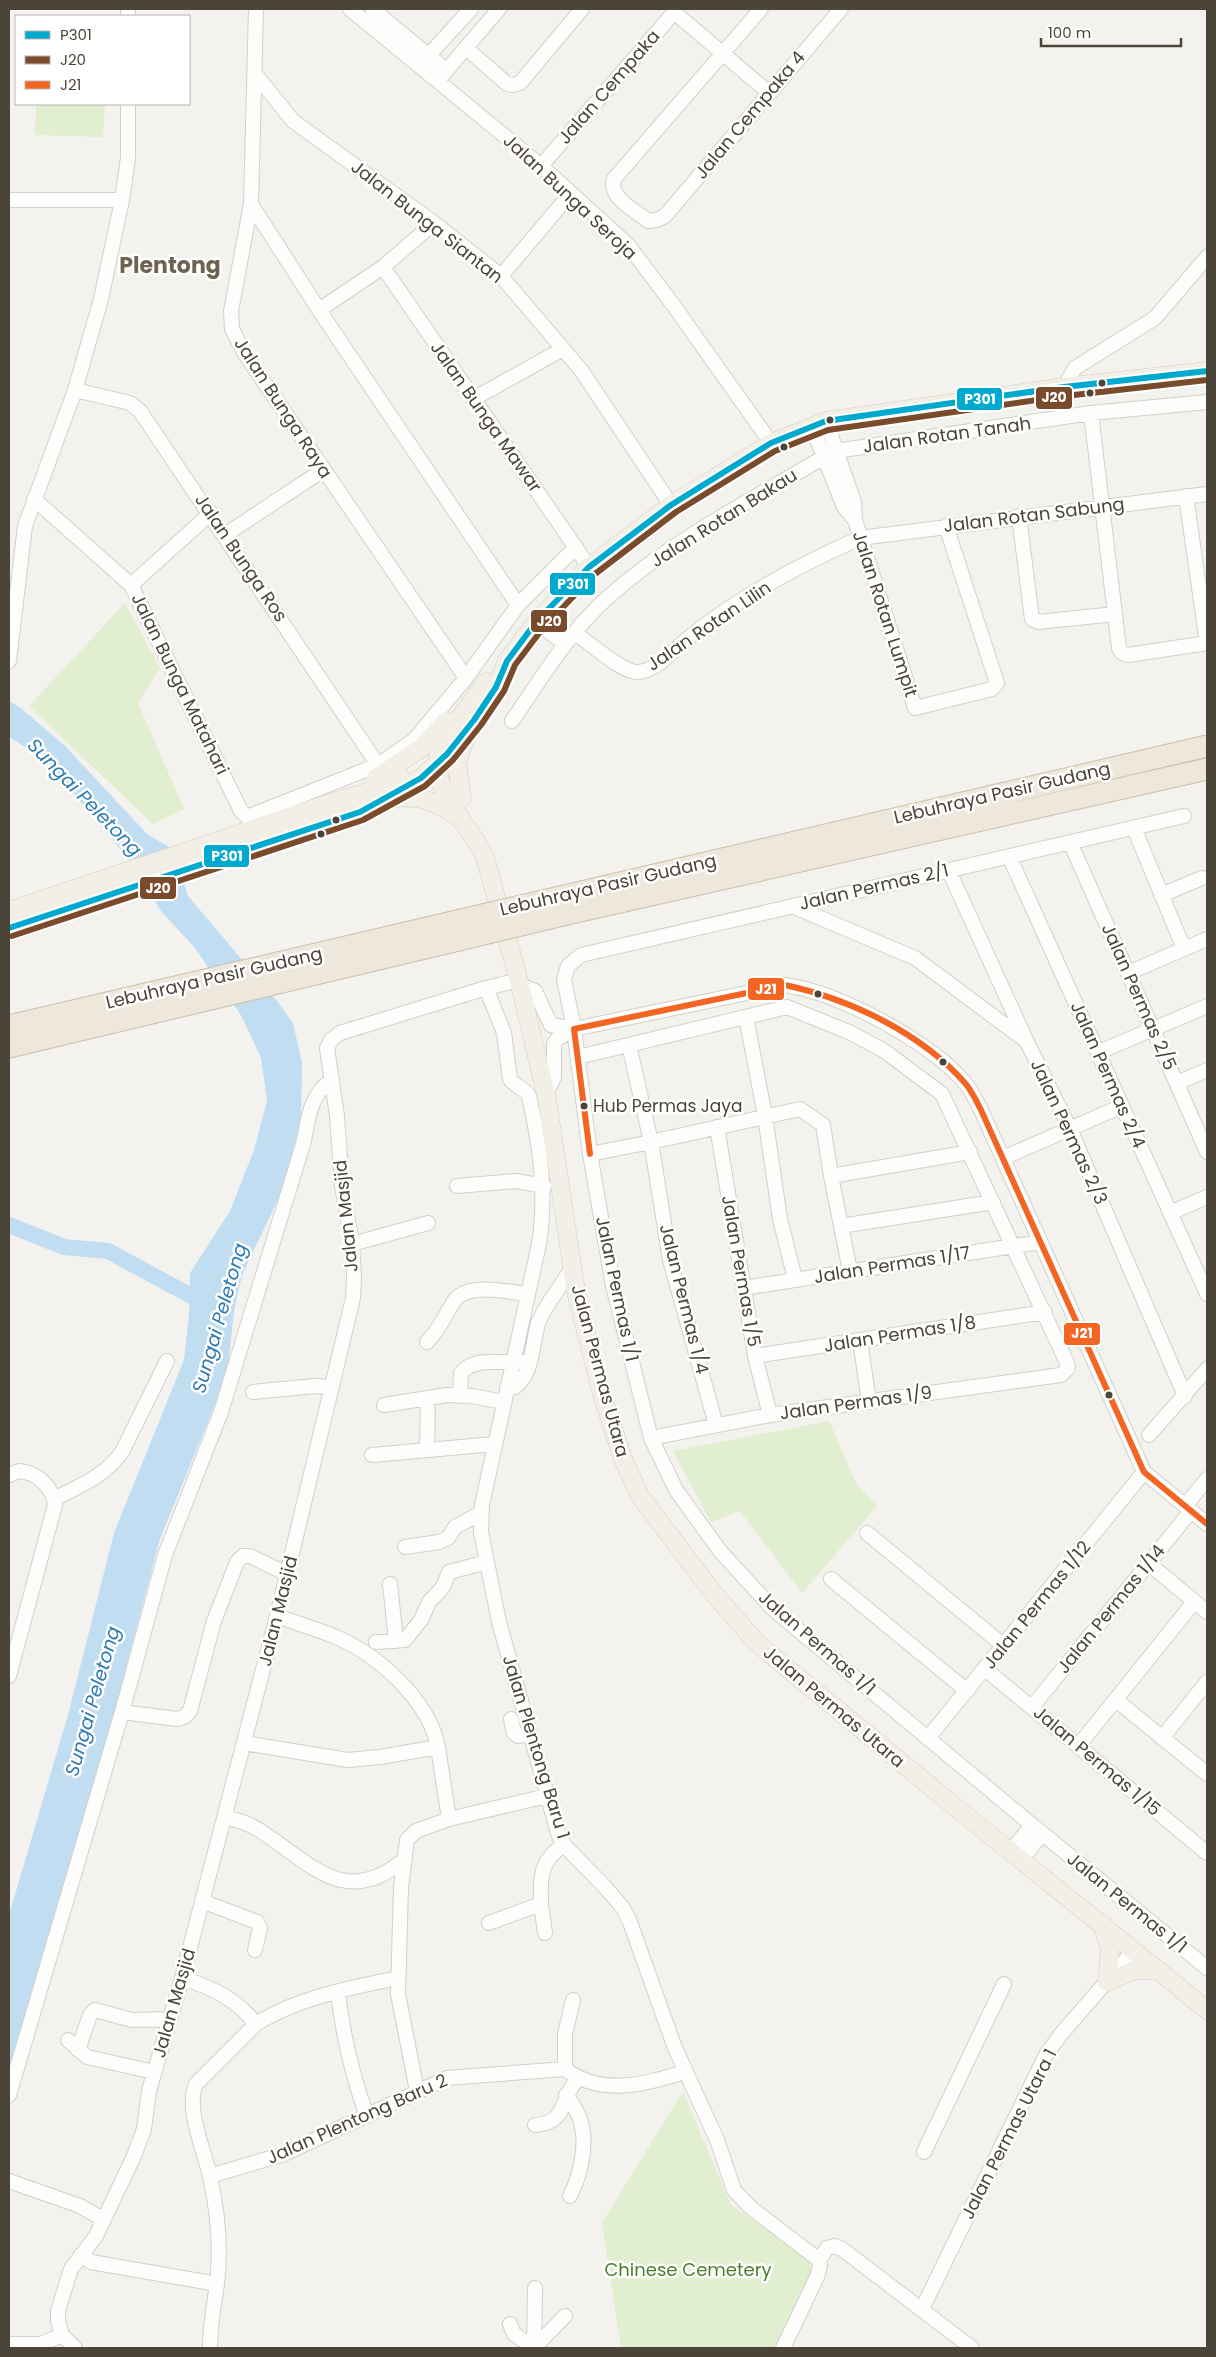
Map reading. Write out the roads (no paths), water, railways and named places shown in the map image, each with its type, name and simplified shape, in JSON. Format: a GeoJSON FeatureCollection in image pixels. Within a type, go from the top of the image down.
{"type":"FeatureCollection","features":[{"type":"Feature","properties":{"kind":"highway","name":"Lebuhraya Pasir Gudang"},"geometry":{"type":"LineString","coordinates":[[9,1026],[266,966],[462,929],[1207,746]]}},
{"type":"Feature","properties":{"kind":"highway","name":"Lebuhraya Pasir Gudang"},"geometry":{"type":"LineString","coordinates":[[563,905],[1207,769]]}},
{"type":"Feature","properties":{"kind":"highway","name":"Lebuhraya Pasir Gudang"},"geometry":{"type":"LineString","coordinates":[[9,1047],[279,983],[462,929]]}},
{"type":"Feature","properties":{"kind":"main road"},"geometry":{"type":"LineString","coordinates":[[333,802],[409,758],[421,748],[467,696],[486,682],[507,661],[536,622],[589,567],[670,504],[771,443],[819,424],[1064,386],[1207,371]]}},
{"type":"Feature","properties":{"kind":"main road"},"geometry":{"type":"LineString","coordinates":[[9,912],[124,880],[189,859],[360,812],[421,778],[447,754],[474,720],[496,687],[507,661]]}},
{"type":"Feature","properties":{"kind":"main road"},"geometry":{"type":"LineString","coordinates":[[436,764],[437,753],[442,742],[486,682]]}},
{"type":"Feature","properties":{"kind":"main road"},"geometry":{"type":"LineString","coordinates":[[462,798],[457,762],[460,750],[474,720]]}},
{"type":"Feature","properties":{"kind":"main road"},"geometry":{"type":"LineString","coordinates":[[189,859],[333,802],[390,783],[425,765],[436,764]]}},
{"type":"Feature","properties":{"kind":"main road","name":"Jalan Permas Utara"},"geometry":{"type":"LineString","coordinates":[[436,764],[443,768],[462,798],[474,822],[485,857],[519,982],[546,1094],[576,1292],[601,1391],[622,1459],[640,1496],[675,1546],[757,1643],[1207,2010]]}},
{"type":"Feature","properties":{"kind":"main road","name":"Jalan Permas Utara"},"geometry":{"type":"LineString","coordinates":[[436,764],[439,779],[459,817],[480,846]]}},
{"type":"Feature","properties":{"kind":"main road"},"geometry":{"type":"LineString","coordinates":[[384,799],[416,796],[429,799],[459,817]]}},
{"type":"Feature","properties":{"kind":"main road"},"geometry":{"type":"LineString","coordinates":[[9,928],[124,880]]}},
{"type":"Feature","properties":{"kind":"main road"},"geometry":{"type":"LineString","coordinates":[[1102,1923],[1110,1950],[1107,1982],[1135,1970],[1160,1971]]}},
{"type":"Feature","properties":{"kind":"street","name":"Jalan Bunga Raya"},"geometry":{"type":"LineString","coordinates":[[256,9],[256,75],[250,204],[231,311],[232,329],[245,354],[322,470],[466,678]]}},
{"type":"Feature","properties":{"kind":"street","name":"Jalan Bunga Seroja"},"geometry":{"type":"LineString","coordinates":[[350,9],[442,75],[628,245],[674,306],[771,443]]}},
{"type":"Feature","properties":{"kind":"street"},"geometry":{"type":"LineString","coordinates":[[372,9],[428,56],[442,75],[499,9]]}},
{"type":"Feature","properties":{"kind":"street"},"geometry":{"type":"LineString","coordinates":[[428,56],[471,9]]}},
{"type":"Feature","properties":{"kind":"street"},"geometry":{"type":"LineString","coordinates":[[466,48],[506,83],[512,85],[520,83],[582,9]]}},
{"type":"Feature","properties":{"kind":"street"},"geometry":{"type":"LineString","coordinates":[[723,53],[761,9]]}},
{"type":"Feature","properties":{"kind":"street","name":"Jalan Cempaka 4"},"geometry":{"type":"LineString","coordinates":[[723,53],[614,179],[612,186],[614,194],[648,220],[657,220],[665,216],[768,92],[841,9]]}},
{"type":"Feature","properties":{"kind":"street"},"geometry":{"type":"LineString","coordinates":[[676,10],[768,92]]}},
{"type":"Feature","properties":{"kind":"street","name":"Jalan Cempaka"},"geometry":{"type":"LineString","coordinates":[[541,166],[676,10]]}},
{"type":"Feature","properties":{"kind":"street","name":"Jalan Bunga Siantan"},"geometry":{"type":"LineString","coordinates":[[256,75],[293,121],[434,223],[501,276],[581,370],[670,504]]}},
{"type":"Feature","properties":{"kind":"street"},"geometry":{"type":"LineString","coordinates":[[9,661],[25,526],[75,390],[101,299],[122,200],[128,158],[128,105]]}},
{"type":"Feature","properties":{"kind":"street"},"geometry":{"type":"LineString","coordinates":[[501,276],[570,194]]}},
{"type":"Feature","properties":{"kind":"street"},"geometry":{"type":"LineString","coordinates":[[9,200],[122,200]]}},
{"type":"Feature","properties":{"kind":"street"},"geometry":{"type":"LineString","coordinates":[[250,204],[319,310],[518,605]]}},
{"type":"Feature","properties":{"kind":"street"},"geometry":{"type":"LineString","coordinates":[[319,310],[383,267],[434,223]]}},
{"type":"Feature","properties":{"kind":"street"},"geometry":{"type":"LineString","coordinates":[[246,229],[268,232]]}},
{"type":"Feature","properties":{"kind":"street"},"geometry":{"type":"LineString","coordinates":[[1064,386],[1075,368],[1155,318],[1207,257]]}},
{"type":"Feature","properties":{"kind":"street","name":"Jalan Bunga Mawar"},"geometry":{"type":"LineString","coordinates":[[383,267],[589,567]]}},
{"type":"Feature","properties":{"kind":"street"},"geometry":{"type":"LineString","coordinates":[[473,399],[563,349]]}},
{"type":"Feature","properties":{"kind":"street","name":"Jalan Bunga Ros"},"geometry":{"type":"LineString","coordinates":[[75,390],[130,403],[140,411],[378,765]]}},
{"type":"Feature","properties":{"kind":"street","name":"Jalan Rotan Tanah"},"geometry":{"type":"LineString","coordinates":[[830,454],[1091,413],[1207,402]]}},
{"type":"Feature","properties":{"kind":"street"},"geometry":{"type":"LineString","coordinates":[[1091,413],[1119,648],[1122,653],[1128,655],[1207,643],[1186,496]]}},
{"type":"Feature","properties":{"kind":"street","name":"Jalan Rotan Lumpit"},"geometry":{"type":"LineString","coordinates":[[819,424],[830,454],[844,507],[854,520],[914,708],[992,689],[997,683],[946,526]]}},
{"type":"Feature","properties":{"kind":"street","name":"Jalan Rotan Bakau"},"geometry":{"type":"LineString","coordinates":[[512,721],[565,644],[606,598],[672,547],[830,454]]}},
{"type":"Feature","properties":{"kind":"street"},"geometry":{"type":"LineString","coordinates":[[225,535],[322,470]]}},
{"type":"Feature","properties":{"kind":"street","name":"Jalan Rotan Sabung"},"geometry":{"type":"LineString","coordinates":[[860,538],[1019,516],[1207,494]]}},
{"type":"Feature","properties":{"kind":"street","name":"Jalan Bunga Matahari"},"geometry":{"type":"LineString","coordinates":[[34,499],[132,585],[241,811],[247,817],[378,765]]}},
{"type":"Feature","properties":{"kind":"street"},"geometry":{"type":"LineString","coordinates":[[132,585],[211,514]]}},
{"type":"Feature","properties":{"kind":"street"},"geometry":{"type":"LineString","coordinates":[[1019,516],[1032,619],[1038,622],[1115,614]]}},
{"type":"Feature","properties":{"kind":"street","name":"Jalan Rotan Lilin"},"geometry":{"type":"LineString","coordinates":[[575,633],[627,670],[638,672],[650,670],[705,624],[754,592],[820,556],[860,538]]}},
{"type":"Feature","properties":{"kind":"street"},"geometry":{"type":"LineString","coordinates":[[378,765],[414,740],[466,678],[518,605],[576,547]]}},
{"type":"Feature","properties":{"kind":"street"},"geometry":{"type":"LineString","coordinates":[[536,622],[565,644]]}},
{"type":"Feature","properties":{"kind":"street","name":"Jalan Permas 2/1"},"geometry":{"type":"LineString","coordinates":[[568,966],[581,955],[1184,816]]}},
{"type":"Feature","properties":{"kind":"street"},"geometry":{"type":"LineString","coordinates":[[1134,828],[1184,949]]}},
{"type":"Feature","properties":{"kind":"street","name":"Jalan Permas 2/5"},"geometry":{"type":"LineString","coordinates":[[1070,842],[1178,1083],[1204,1136],[1207,1152]]}},
{"type":"Feature","properties":{"kind":"street","name":"Jalan Permas 2/4"},"geometry":{"type":"LineString","coordinates":[[1009,856],[1207,1294]]}},
{"type":"Feature","properties":{"kind":"street","name":"Jalan Permas 2/3"},"geometry":{"type":"LineString","coordinates":[[948,871],[1026,1040],[1070,1128],[1186,1396]]}},
{"type":"Feature","properties":{"kind":"street"},"geometry":{"type":"LineString","coordinates":[[1161,895],[1202,878]]}},
{"type":"Feature","properties":{"kind":"street"},"geometry":{"type":"LineString","coordinates":[[792,906],[915,958],[1026,1040]]}},
{"type":"Feature","properties":{"kind":"street"},"geometry":{"type":"LineString","coordinates":[[1128,973],[1207,939]]}},
{"type":"Feature","properties":{"kind":"street","name":"Jalan Permas 1/1"},"geometry":{"type":"LineString","coordinates":[[568,966],[564,979],[574,1029],[590,1154],[613,1286],[651,1438],[676,1490],[703,1530],[773,1609],[1207,1968]]}},
{"type":"Feature","properties":{"kind":"street"},"geometry":{"type":"LineString","coordinates":[[519,982],[535,991],[551,1025],[574,1029]]}},
{"type":"Feature","properties":{"kind":"street","name":"Jalan Masjid"},"geometry":{"type":"LineString","coordinates":[[62,2335],[58,2321],[58,2312],[71,2269],[96,2236],[134,2156],[144,2129],[154,2072],[182,1978],[277,1616],[353,1298],[352,1244],[342,1186],[332,1080],[327,1048],[331,1040],[340,1033],[486,988],[519,982]]}},
{"type":"Feature","properties":{"kind":"street"},"geometry":{"type":"LineString","coordinates":[[546,1094],[554,1077],[554,1044],[557,1038],[574,1029],[785,985],[801,987],[888,1025],[948,1066],[966,1084],[974,1096],[1144,1472],[1207,1524]]}},
{"type":"Feature","properties":{"kind":"street","name":"Jalan Plentong Baru 1"},"geometry":{"type":"LineString","coordinates":[[486,988],[504,1033],[510,1079],[529,1096],[544,1186],[543,1218],[539,1244],[495,1444],[482,1513],[481,1532],[499,1622],[558,1833],[564,1844],[605,1887],[626,1915],[637,1937],[685,2072],[714,2131],[738,2196],[819,2260]]}},
{"type":"Feature","properties":{"kind":"street"},"geometry":{"type":"LineString","coordinates":[[1098,1052],[1207,1006]]}},
{"type":"Feature","properties":{"kind":"street"},"geometry":{"type":"LineString","coordinates":[[578,1057],[787,1007],[850,1032],[883,1050],[942,1094],[1045,1312]]}},
{"type":"Feature","properties":{"kind":"street"},"geometry":{"type":"LineString","coordinates":[[746,1017],[765,1116],[780,1219],[796,1279]]}},
{"type":"Feature","properties":{"kind":"street","name":"Jalan Permas 1/4"},"geometry":{"type":"LineString","coordinates":[[629,1045],[651,1142],[670,1260],[716,1425]]}},
{"type":"Feature","properties":{"kind":"street"},"geometry":{"type":"LineString","coordinates":[[1178,1083],[1207,1070]]}},
{"type":"Feature","properties":{"kind":"street"},"geometry":{"type":"LineString","coordinates":[[9,2095],[122,1712],[165,1555],[221,1412],[304,1141],[312,1105],[324,1084],[332,1080]]}},
{"type":"Feature","properties":{"kind":"street"},"geometry":{"type":"LineString","coordinates":[[1003,1158],[1122,1106]]}},
{"type":"Feature","properties":{"kind":"street"},"geometry":{"type":"LineString","coordinates":[[590,1154],[800,1109],[823,1124],[831,1176],[850,1271]]}},
{"type":"Feature","properties":{"kind":"street","name":"Jalan Permas 1/5"},"geometry":{"type":"LineString","coordinates":[[717,1127],[755,1356],[770,1415]]}},
{"type":"Feature","properties":{"kind":"street"},"geometry":{"type":"LineString","coordinates":[[831,1176],[970,1152]]}},
{"type":"Feature","properties":{"kind":"street"},"geometry":{"type":"LineString","coordinates":[[516,1181],[542,1166]]}},
{"type":"Feature","properties":{"kind":"street"},"geometry":{"type":"LineString","coordinates":[[457,1186],[516,1181],[544,1186]]}},
{"type":"Feature","properties":{"kind":"street"},"geometry":{"type":"LineString","coordinates":[[1170,1213],[1207,1197]]}},
{"type":"Feature","properties":{"kind":"street"},"geometry":{"type":"LineString","coordinates":[[841,1226],[993,1202]]}},
{"type":"Feature","properties":{"kind":"street"},"geometry":{"type":"LineString","coordinates":[[352,1244],[428,1223]]}},
{"type":"Feature","properties":{"kind":"street","name":"Jalan Permas 1/17"},"geometry":{"type":"LineString","coordinates":[[743,1288],[1040,1242]]}},
{"type":"Feature","properties":{"kind":"street"},"geometry":{"type":"LineString","coordinates":[[507,1388],[515,1387],[521,1382],[531,1362],[539,1320],[572,1267]]}},
{"type":"Feature","properties":{"kind":"street"},"geometry":{"type":"LineString","coordinates":[[427,1342],[438,1331],[456,1299],[464,1293],[476,1290],[527,1294]]}},
{"type":"Feature","properties":{"kind":"street"},"geometry":{"type":"LineString","coordinates":[[539,1320],[559,1300],[576,1292]]}},
{"type":"Feature","properties":{"kind":"street","name":"Jalan Permas 1/9"},"geometry":{"type":"LineString","coordinates":[[651,1438],[770,1415],[1061,1375],[1068,1368],[1067,1364],[1045,1312]]}},
{"type":"Feature","properties":{"kind":"street","name":"Jalan Permas 1/8"},"geometry":{"type":"LineString","coordinates":[[755,1356],[1045,1312]]}},
{"type":"Feature","properties":{"kind":"street"},"geometry":{"type":"LineString","coordinates":[[860,1340],[869,1402]]}},
{"type":"Feature","properties":{"kind":"street"},"geometry":{"type":"LineString","coordinates":[[54,1498],[102,1474],[114,1463],[122,1452],[167,1360]]}},
{"type":"Feature","properties":{"kind":"street"},"geometry":{"type":"LineString","coordinates":[[460,1396],[461,1373],[464,1370],[489,1362],[531,1362]]}},
{"type":"Feature","properties":{"kind":"street"},"geometry":{"type":"LineString","coordinates":[[1149,1435],[1186,1396],[1207,1369]]}},
{"type":"Feature","properties":{"kind":"street"},"geometry":{"type":"LineString","coordinates":[[253,1392],[315,1386],[332,1387]]}},
{"type":"Feature","properties":{"kind":"street"},"geometry":{"type":"LineString","coordinates":[[384,1405],[428,1398],[460,1396],[504,1402]]}},
{"type":"Feature","properties":{"kind":"street"},"geometry":{"type":"LineString","coordinates":[[427,1450],[428,1398]]}},
{"type":"Feature","properties":{"kind":"street"},"geometry":{"type":"LineString","coordinates":[[372,1455],[495,1444]]}},
{"type":"Feature","properties":{"kind":"street"},"geometry":{"type":"LineString","coordinates":[[9,1475],[18,1471],[39,1477],[48,1487],[54,1498],[55,1505],[9,1676]]}},
{"type":"Feature","properties":{"kind":"street","name":"Jalan Permas 1/12"},"geometry":{"type":"LineString","coordinates":[[928,1738],[1144,1472]]}},
{"type":"Feature","properties":{"kind":"street","name":"Jalan Permas 1/14"},"geometry":{"type":"LineString","coordinates":[[1032,1707],[1148,1563],[1207,1478]]}},
{"type":"Feature","properties":{"kind":"street"},"geometry":{"type":"LineString","coordinates":[[405,1547],[439,1542],[448,1538],[455,1527],[482,1513]]}},
{"type":"Feature","properties":{"kind":"street"},"geometry":{"type":"LineString","coordinates":[[867,1533],[1004,1646]]}},
{"type":"Feature","properties":{"kind":"street"},"geometry":{"type":"LineString","coordinates":[[122,1712],[177,1719],[184,1717],[190,1711],[214,1621],[237,1562],[243,1556],[250,1556],[287,1574]]}},
{"type":"Feature","properties":{"kind":"street"},"geometry":{"type":"LineString","coordinates":[[376,1642],[405,1640],[412,1632],[429,1602],[443,1587],[449,1572],[487,1562]]}},
{"type":"Feature","properties":{"kind":"street"},"geometry":{"type":"LineString","coordinates":[[1148,1563],[1207,1612]]}},
{"type":"Feature","properties":{"kind":"street"},"geometry":{"type":"LineString","coordinates":[[831,1579],[966,1692]]}},
{"type":"Feature","properties":{"kind":"street"},"geometry":{"type":"LineString","coordinates":[[390,1584],[396,1641]]}},
{"type":"Feature","properties":{"kind":"street"},"geometry":{"type":"LineString","coordinates":[[1079,1745],[1194,1602]]}},
{"type":"Feature","properties":{"kind":"street"},"geometry":{"type":"LineString","coordinates":[[277,1616],[337,1637],[387,1668],[408,1691],[426,1715],[438,1747],[449,1818]]}},
{"type":"Feature","properties":{"kind":"street","name":"Jalan Permas 1/15"},"geometry":{"type":"LineString","coordinates":[[985,1669],[1206,1849]]}},
{"type":"Feature","properties":{"kind":"street"},"geometry":{"type":"LineString","coordinates":[[1162,1738],[1205,1689]]}},
{"type":"Feature","properties":{"kind":"street"},"geometry":{"type":"LineString","coordinates":[[1116,1700],[1207,1774]]}},
{"type":"Feature","properties":{"kind":"street"},"geometry":{"type":"LineString","coordinates":[[511,1719],[514,1733],[518,1736],[530,1734]]}},
{"type":"Feature","properties":{"kind":"street"},"geometry":{"type":"LineString","coordinates":[[244,1743],[348,1760],[380,1757],[438,1747]]}},
{"type":"Feature","properties":{"kind":"street"},"geometry":{"type":"LineString","coordinates":[[417,2091],[398,1994],[404,1860],[407,1840],[416,1830],[449,1818],[547,1796]]}},
{"type":"Feature","properties":{"kind":"street"},"geometry":{"type":"LineString","coordinates":[[225,1816],[253,1827],[308,1866],[331,1879],[351,1882],[373,1877],[393,1869],[404,1860]]}},
{"type":"Feature","properties":{"kind":"street"},"geometry":{"type":"LineString","coordinates":[[1017,1855],[1037,1829]]}},
{"type":"Feature","properties":{"kind":"street"},"geometry":{"type":"LineString","coordinates":[[545,1934],[541,1904],[541,1872],[545,1862],[553,1852],[564,1844]]}},
{"type":"Feature","properties":{"kind":"street"},"geometry":{"type":"LineString","coordinates":[[202,1901],[257,1922],[260,1928],[254,1950]]}},
{"type":"Feature","properties":{"kind":"street"},"geometry":{"type":"LineString","coordinates":[[489,1923],[541,1904]]}},
{"type":"Feature","properties":{"kind":"street","name":"Jalan Permas Utara 1"},"geometry":{"type":"LineString","coordinates":[[922,2309],[1046,2055],[1134,1950]]}},
{"type":"Feature","properties":{"kind":"street"},"geometry":{"type":"LineString","coordinates":[[182,1978],[225,1995],[252,2019]]}},
{"type":"Feature","properties":{"kind":"street"},"geometry":{"type":"LineString","coordinates":[[210,2348],[210,2334],[217,2284],[218,2230],[210,2176],[200,2138],[193,2091],[200,2078],[252,2019],[360,1985],[398,1978]]}},
{"type":"Feature","properties":{"kind":"street"},"geometry":{"type":"LineString","coordinates":[[924,2152],[1004,1984]]}},
{"type":"Feature","properties":{"kind":"street"},"geometry":{"type":"LineString","coordinates":[[338,1992],[350,2063],[368,2116]]}},
{"type":"Feature","properties":{"kind":"street"},"geometry":{"type":"LineString","coordinates":[[573,2000],[564,2034],[565,2069],[578,2079],[592,2084],[618,2086],[663,2079],[685,2072]]}},
{"type":"Feature","properties":{"kind":"street"},"geometry":{"type":"LineString","coordinates":[[154,2072],[95,2060],[73,2045],[90,2015],[95,2010],[132,2020],[170,2019]]}},
{"type":"Feature","properties":{"kind":"street","name":"Jalan Plentong Baru 2"},"geometry":{"type":"LineString","coordinates":[[210,2176],[284,2154],[368,2116],[417,2091],[456,2076],[565,2069]]}},
{"type":"Feature","properties":{"kind":"street"},"geometry":{"type":"LineString","coordinates":[[535,2125],[550,2124],[556,2119],[566,2094],[578,2079]]}},
{"type":"Feature","properties":{"kind":"street"},"geometry":{"type":"LineString","coordinates":[[566,2094],[576,2111],[582,2129],[581,2168],[570,2196]]}},
{"type":"Feature","properties":{"kind":"street"},"geometry":{"type":"LineString","coordinates":[[9,2181],[80,2206],[104,2220]]}},
{"type":"Feature","properties":{"kind":"street"},"geometry":{"type":"LineString","coordinates":[[784,2348],[817,2277],[820,2266],[819,2260],[827,2248],[834,2246],[842,2249],[972,2348]]}},
{"type":"Feature","properties":{"kind":"street"},"geometry":{"type":"LineString","coordinates":[[81,2256],[91,2262],[217,2284]]}},
{"type":"Feature","properties":{"kind":"street"},"geometry":{"type":"LineString","coordinates":[[534,2348],[535,2288]]}},
{"type":"Feature","properties":{"kind":"street"},"geometry":{"type":"LineString","coordinates":[[534,2348],[565,2316]]}},
{"type":"Feature","properties":{"kind":"street"},"geometry":{"type":"LineString","coordinates":[[510,2324],[514,2334],[534,2348]]}},
{"type":"Feature","properties":{"kind":"street"},"geometry":{"type":"LineString","coordinates":[[9,2344],[41,2344],[62,2335],[75,2348]]}},
{"type":"Feature","properties":{"kind":"water","name":"Sungai Peletong"},"geometry":{"type":"Polygon","coordinates":[[[9,701],[21,708],[65,746],[148,835],[173,849],[188,896],[277,1001],[293,1023],[302,1063],[301,1120],[281,1193],[242,1275],[234,1311],[227,1375],[160,1539],[110,1728],[9,2071],[9,1915],[68,1715],[114,1533],[184,1360],[189,1316],[190,1273],[230,1211],[254,1150],[267,1101],[261,1058],[242,1017],[195,948],[161,911],[132,863],[46,760],[9,737],[9,701]]]}},
{"type":"Feature","properties":{"kind":"waterway","name":"Sungai Peletong"},"geometry":{"type":"LineString","coordinates":[[9,1225],[64,1247],[108,1251],[208,1305]]}},
{"type":"Feature","properties":{"kind":"place","name":"Hub Permas Jaya"},"geometry":{"type":"Point","coordinates":[584,1106]}},
{"type":"Feature","properties":{"kind":"district","name":"Plentong"},"geometry":{"type":"Point","coordinates":[170,265]}},
{"type":"Feature","properties":{"kind":"park label","name":"Chinese Cemetery"},"geometry":{"type":"Point","coordinates":[688,2270]}}]}
